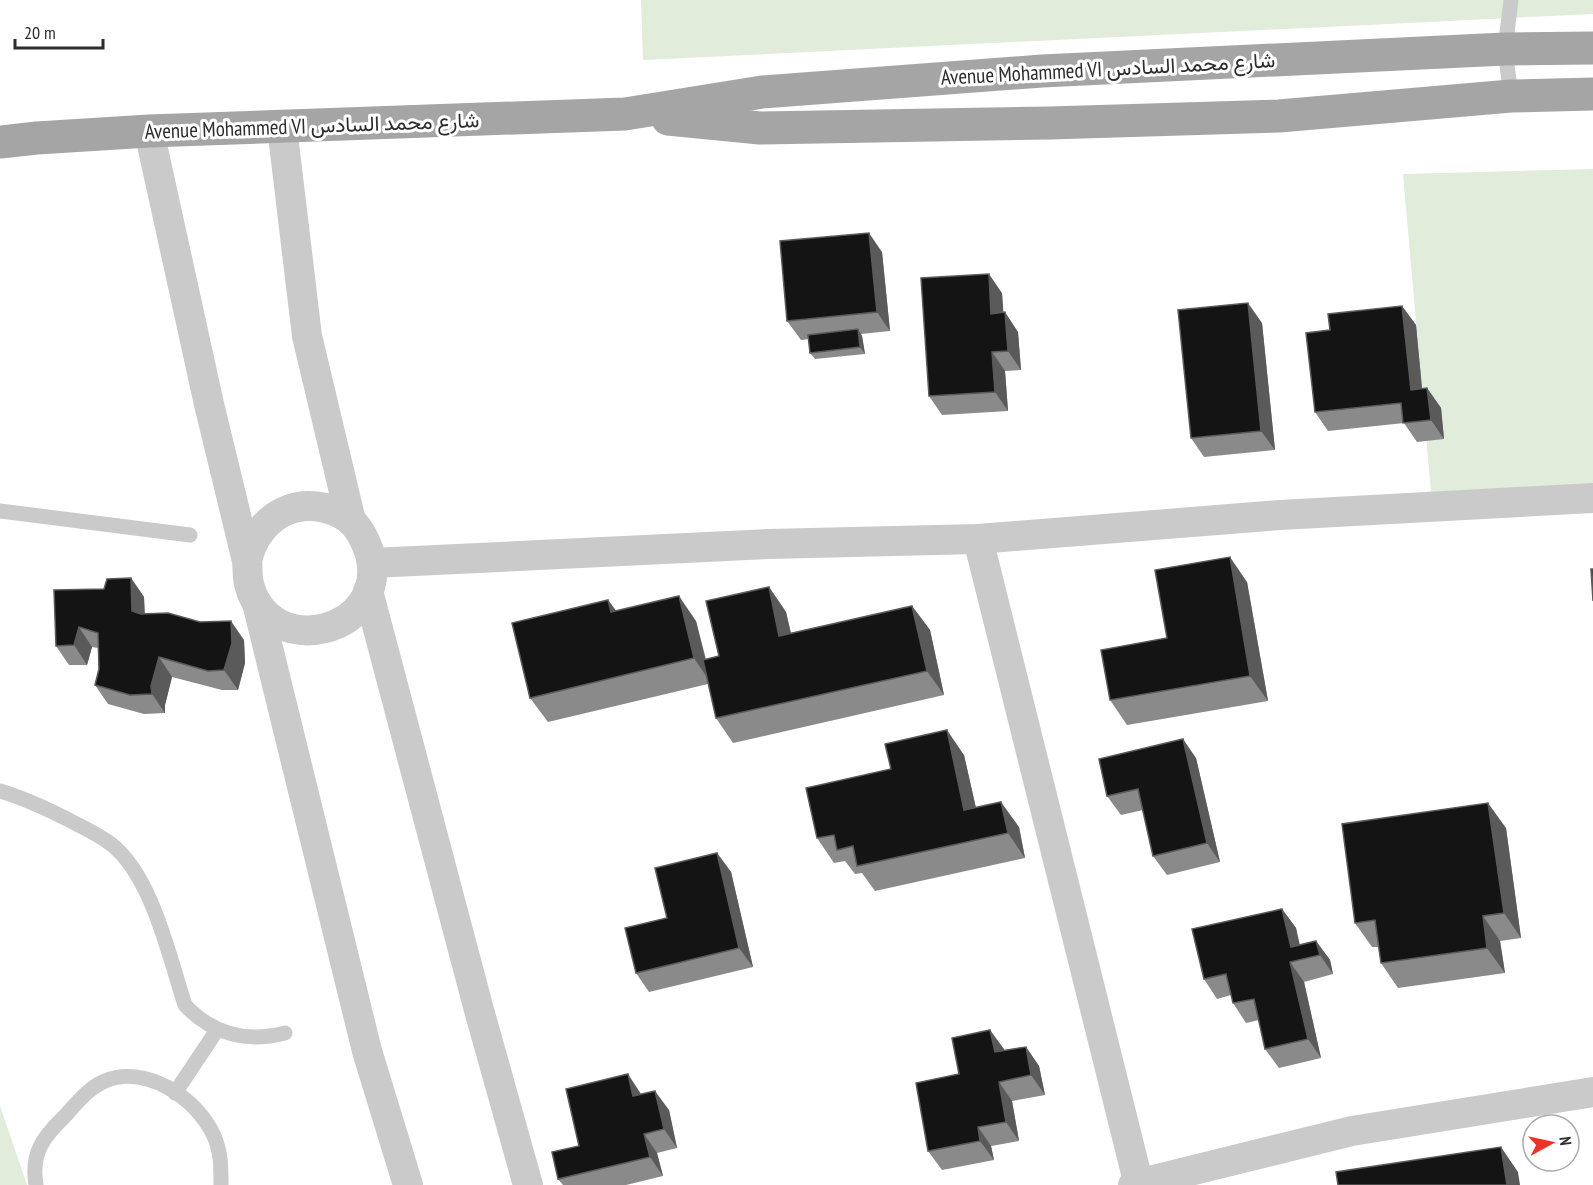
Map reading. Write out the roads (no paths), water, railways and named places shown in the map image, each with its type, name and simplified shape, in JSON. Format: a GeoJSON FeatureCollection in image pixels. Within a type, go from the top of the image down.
{"type":"FeatureCollection","features":[{"type":"Feature","properties":{"kind":"main road","name":"Avenue Mohammed VI شارع محمد السادس"},"geometry":{"type":"LineString","coordinates":[[0,142],[148,131],[625,114],[762,92],[1007,74],[1505,49],[1593,48]]}},
{"type":"Feature","properties":{"kind":"main road","name":"Avenue Mohammed VI شارع محمد السادس"},"geometry":{"type":"LineString","coordinates":[[625,114],[760,128],[1050,123],[1279,116],[1511,96],[1593,94]]}},
{"type":"Feature","properties":{"kind":"street"},"geometry":{"type":"LineString","coordinates":[[282,127],[307,336],[351,521]]}},
{"type":"Feature","properties":{"kind":"street"},"geometry":{"type":"LineString","coordinates":[[148,131],[209,404],[248,561],[249,583],[257,603],[367,1051],[408,1185]]}},
{"type":"Feature","properties":{"kind":"street"},"geometry":{"type":"LineString","coordinates":[[370,577],[769,544],[978,539],[1280,515],[1593,498]]}},
{"type":"Feature","properties":{"kind":"street"},"geometry":{"type":"LineString","coordinates":[[248,561],[251,546],[262,527],[279,513],[300,506],[332,510],[351,521],[367,542],[370,577],[479,1010],[528,1185]]}},
{"type":"Feature","properties":{"kind":"street"},"geometry":{"type":"LineString","coordinates":[[978,539],[1137,1184],[1352,1131],[1593,1092]]}},
{"type":"Feature","properties":{"kind":"street"},"geometry":{"type":"LineString","coordinates":[[257,603],[272,619],[289,628],[310,632],[332,628],[344,621],[359,607],[370,577]]}},
{"type":"Feature","properties":{"kind":"lane"},"geometry":{"type":"LineString","coordinates":[[1511,0],[1505,49],[1511,96]]}},
{"type":"Feature","properties":{"kind":"lane"},"geometry":{"type":"LineString","coordinates":[[0,511],[190,535]]}},
{"type":"Feature","properties":{"kind":"lane"},"geometry":{"type":"LineString","coordinates":[[0,791],[38,804],[91,831],[112,845],[127,860],[140,878],[151,900],[185,1005],[195,1015],[217,1030],[234,1036],[251,1038],[285,1033]]}},
{"type":"Feature","properties":{"kind":"lane"},"geometry":{"type":"LineString","coordinates":[[175,1093],[217,1030]]}},
{"type":"Feature","properties":{"kind":"lane"},"geometry":{"type":"LineString","coordinates":[[36,1185],[34,1164],[38,1148],[54,1127],[93,1087],[111,1079],[132,1076],[146,1077],[161,1083],[198,1111],[213,1135],[221,1162],[221,1185]]}}]}
